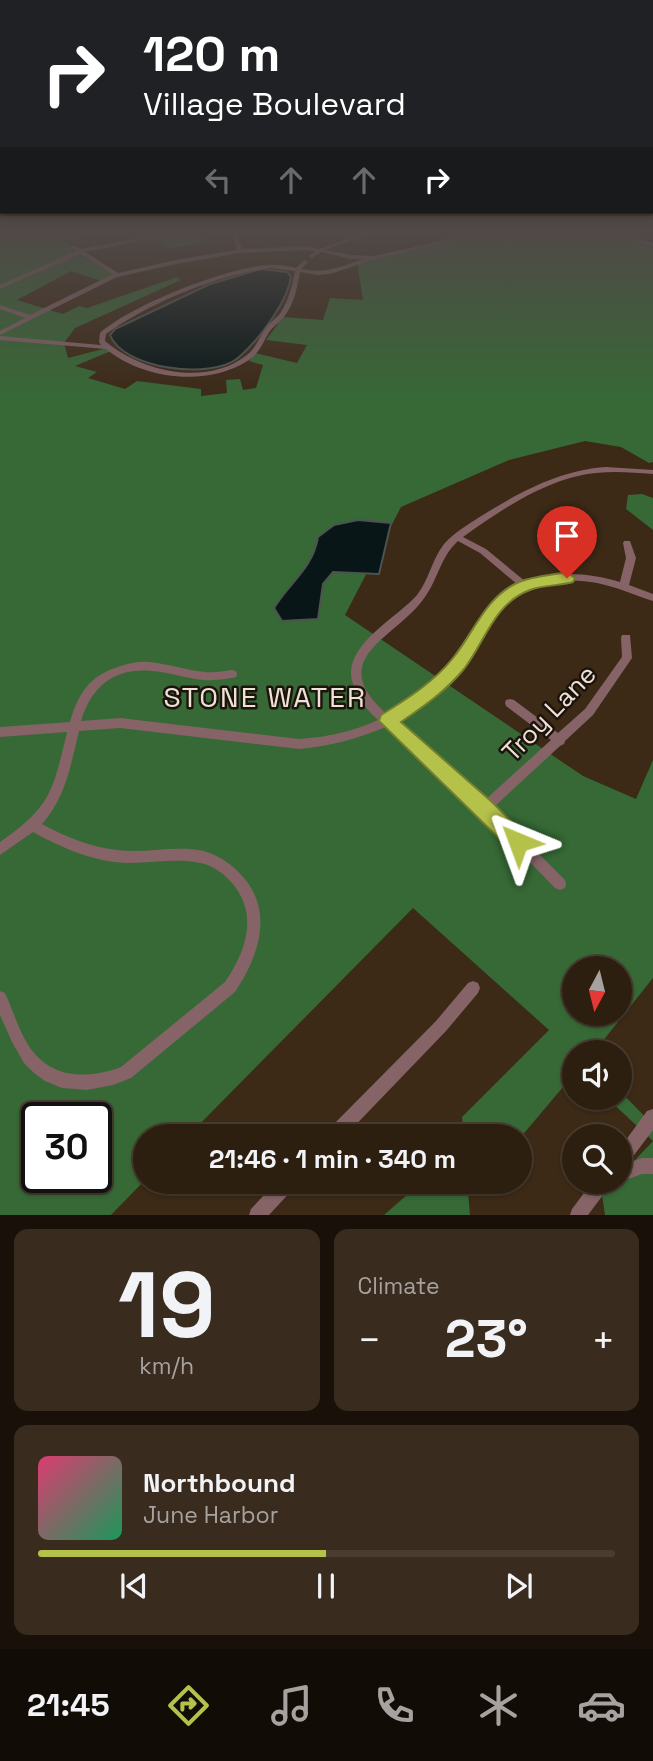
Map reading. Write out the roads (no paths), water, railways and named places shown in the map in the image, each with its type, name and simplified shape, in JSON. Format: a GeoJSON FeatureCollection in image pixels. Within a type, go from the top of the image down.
{"type":"FeatureCollection","features":[{"type":"Feature","properties":{"kind":"street"},"geometry":{"type":"LineString","coordinates":[[0,333],[91,288]]}},
{"type":"Feature","properties":{"kind":"street"},"geometry":{"type":"LineString","coordinates":[[192,288],[108,328],[101,338],[106,347],[135,365],[170,374],[232,366],[256,350],[266,331],[284,312],[295,288]]}},
{"type":"Feature","properties":{"kind":"street"},"geometry":{"type":"LineString","coordinates":[[0,307],[29,317]]}},
{"type":"Feature","properties":{"kind":"street"},"geometry":{"type":"LineString","coordinates":[[0,338],[106,347]]}},
{"type":"Feature","properties":{"kind":"street"},"geometry":{"type":"LineString","coordinates":[[560,884],[485,808],[372,708],[360,692],[355,675],[357,661],[371,642],[419,598],[431,582],[446,548],[452,541],[479,521],[563,476],[594,471],[653,472]]}},
{"type":"Feature","properties":{"kind":"street"},"geometry":{"type":"LineString","coordinates":[[459,538],[482,551],[525,586]]}},
{"type":"Feature","properties":{"kind":"street"},"geometry":{"type":"LineString","coordinates":[[624,586],[631,558],[627,543]]}},
{"type":"Feature","properties":{"kind":"street"},"geometry":{"type":"LineString","coordinates":[[0,732],[74,725],[147,725],[299,744],[342,739],[388,721],[437,686],[460,662],[494,608],[508,595],[525,586],[550,579],[575,578],[624,586],[653,598]]}},
{"type":"Feature","properties":{"kind":"street","name":"Troy Lane"},"geometry":{"type":"LineString","coordinates":[[485,808],[589,712],[620,672],[627,658],[626,638]]}},
{"type":"Feature","properties":{"kind":"street"},"geometry":{"type":"LineString","coordinates":[[0,849],[34,826],[52,801],[62,780],[80,705],[92,687],[109,674],[126,667],[146,666],[207,676],[232,674]]}},
{"type":"Feature","properties":{"kind":"street"},"geometry":{"type":"LineString","coordinates":[[510,703],[560,741]]}},
{"type":"Feature","properties":{"kind":"street"},"geometry":{"type":"LineString","coordinates":[[0,998],[28,1057],[41,1070],[72,1083],[108,1080],[126,1073],[230,987],[241,972],[254,940],[252,906],[246,892],[236,878],[212,859],[195,856],[115,856],[71,847],[34,826]]}},
{"type":"Feature","properties":{"kind":"street"},"geometry":{"type":"LineString","coordinates":[[346,1124],[441,1026],[473,988]]}},
{"type":"Feature","properties":{"kind":"street"},"geometry":{"type":"LineString","coordinates":[[632,1144],[653,1117]]}},
{"type":"Feature","properties":{"kind":"street"},"geometry":{"type":"LineString","coordinates":[[632,1170],[653,1166]]}},
{"type":"Feature","properties":{"kind":"street"},"geometry":{"type":"LineString","coordinates":[[257,1215],[277,1194]]}},
{"type":"Feature","properties":{"kind":"street"},"geometry":{"type":"LineString","coordinates":[[578,1215],[593,1194]]}},
{"type":"Feature","properties":{"kind":"district","name":"STONE WATER"},"geometry":{"type":"Point","coordinates":[265,697]}}]}
